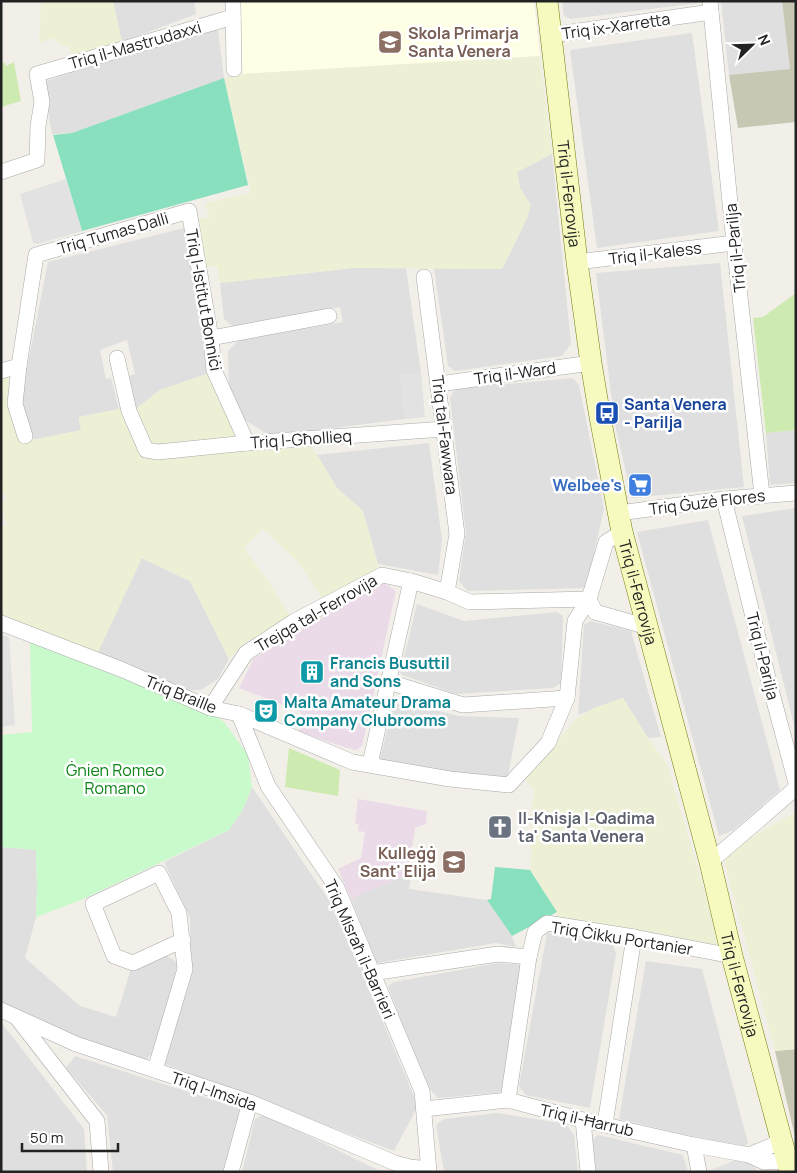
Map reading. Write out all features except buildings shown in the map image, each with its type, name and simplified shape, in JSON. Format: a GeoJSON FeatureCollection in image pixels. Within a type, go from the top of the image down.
{"type":"FeatureCollection","features":[{"type":"Feature","properties":{"kind":"main road","name":"Triq il-Ferrovija"},"geometry":{"type":"LineString","coordinates":[[546,1],[591,363],[621,522],[710,862],[732,956],[789,1167]]}},
{"type":"Feature","properties":{"kind":"street"},"geometry":{"type":"LineString","coordinates":[[233,1],[234,69]]}},
{"type":"Feature","properties":{"kind":"street","name":"Triq ix-Xarretta"},"geometry":{"type":"LineString","coordinates":[[551,36],[711,6]]}},
{"type":"Feature","properties":{"kind":"street","name":"Triq il-Parilja"},"geometry":{"type":"LineString","coordinates":[[711,6],[734,243],[762,495]]}},
{"type":"Feature","properties":{"kind":"street","name":"Triq il-Mastrudaxxi"},"geometry":{"type":"LineString","coordinates":[[1,172],[37,160],[38,126],[42,102],[37,74],[233,17]]}},
{"type":"Feature","properties":{"kind":"street","name":"Triq Tumas Dalli"},"geometry":{"type":"LineString","coordinates":[[19,366],[36,256],[189,211]]}},
{"type":"Feature","properties":{"kind":"street","name":"Triq l-Istitut Bonniċi"},"geometry":{"type":"LineString","coordinates":[[189,211],[211,338],[214,370],[247,443]]}},
{"type":"Feature","properties":{"kind":"street","name":"Triq il-Kaless"},"geometry":{"type":"LineString","coordinates":[[577,262],[734,243]]}},
{"type":"Feature","properties":{"kind":"street","name":"Triq tal-Fawwara"},"geometry":{"type":"LineString","coordinates":[[424,277],[457,534],[447,592]]}},
{"type":"Feature","properties":{"kind":"street"},"geometry":{"type":"LineString","coordinates":[[211,338],[329,316]]}},
{"type":"Feature","properties":{"kind":"street","name":"Triq l-Għollieq"},"geometry":{"type":"LineString","coordinates":[[117,358],[129,412],[146,450],[158,452],[247,443],[444,429]]}},
{"type":"Feature","properties":{"kind":"street","name":"Triq il-Ward"},"geometry":{"type":"LineString","coordinates":[[439,384],[591,363]]}},
{"type":"Feature","properties":{"kind":"street"},"geometry":{"type":"LineString","coordinates":[[1,371],[19,366],[15,404],[25,436]]}},
{"type":"Feature","properties":{"kind":"street","name":"Triq Ġużè Flores"},"geometry":{"type":"LineString","coordinates":[[621,522],[724,499],[796,493]]}},
{"type":"Feature","properties":{"kind":"street","name":"Triq il-Parilja"},"geometry":{"type":"LineString","coordinates":[[724,499],[796,783]]}},
{"type":"Feature","properties":{"kind":"street"},"geometry":{"type":"LineString","coordinates":[[389,682],[462,705],[567,698],[575,621],[589,599],[606,542],[621,522]]}},
{"type":"Feature","properties":{"kind":"street","name":"Trejqa tal-Ferrovija"},"geometry":{"type":"LineString","coordinates":[[210,708],[246,653],[277,632],[382,575],[411,581],[447,592],[470,602],[589,599]]}},
{"type":"Feature","properties":{"kind":"street"},"geometry":{"type":"LineString","coordinates":[[370,764],[411,581]]}},
{"type":"Feature","properties":{"kind":"street"},"geometry":{"type":"LineString","coordinates":[[589,599],[595,612],[648,627]]}},
{"type":"Feature","properties":{"kind":"street","name":"Triq Braille"},"geometry":{"type":"LineString","coordinates":[[1,623],[123,670],[210,708],[239,714],[352,762],[450,779],[509,785],[548,743],[567,698]]}},
{"type":"Feature","properties":{"kind":"street","name":"Triq Misraħ il-Barrieri"},"geometry":{"type":"LineString","coordinates":[[239,714],[268,786],[337,888],[422,1091],[428,1170]]}},
{"type":"Feature","properties":{"kind":"street"},"geometry":{"type":"LineString","coordinates":[[710,862],[796,788]]}},
{"type":"Feature","properties":{"kind":"street"},"geometry":{"type":"LineString","coordinates":[[155,1070],[185,968],[183,940],[179,913],[159,873],[93,904],[114,956],[133,964],[183,940]]}},
{"type":"Feature","properties":{"kind":"street","name":"Triq Ċikku Portanier"},"geometry":{"type":"LineString","coordinates":[[508,1100],[529,957],[535,932],[547,923],[732,956]]}},
{"type":"Feature","properties":{"kind":"street"},"geometry":{"type":"LineString","coordinates":[[605,1124],[634,937]]}},
{"type":"Feature","properties":{"kind":"street"},"geometry":{"type":"LineString","coordinates":[[372,973],[498,954],[529,957]]}},
{"type":"Feature","properties":{"kind":"street","name":"Triq l-Imsida"},"geometry":{"type":"LineString","coordinates":[[1,1010],[76,1044],[250,1102],[393,1168],[410,1167],[428,1170]]}},
{"type":"Feature","properties":{"kind":"street"},"geometry":{"type":"LineString","coordinates":[[16,1017],[97,1120],[101,1172]]}},
{"type":"Feature","properties":{"kind":"street","name":"Triq il-Ħarrub"},"geometry":{"type":"LineString","coordinates":[[424,1110],[508,1100],[583,1120],[694,1145],[749,1155],[764,1162],[789,1167]]}},
{"type":"Feature","properties":{"kind":"street"},"geometry":{"type":"LineString","coordinates":[[231,1172],[250,1102]]}},
{"type":"Feature","properties":{"kind":"street"},"geometry":{"type":"LineString","coordinates":[[583,1120],[588,1172]]}},
{"type":"Feature","properties":{"kind":"street"},"geometry":{"type":"LineString","coordinates":[[749,1155],[764,1150],[781,1139]]}},
{"type":"Feature","properties":{"kind":"street"},"geometry":{"type":"LineString","coordinates":[[694,1145],[699,1172]]}},
{"type":"Feature","properties":{"kind":"shaded area"},"geometry":{"type":"Polygon","coordinates":[[[41,1],[113,1],[122,42],[72,58],[69,45],[63,47],[53,38],[39,43],[41,1]]]}},
{"type":"Feature","properties":{"kind":"shaded area"},"geometry":{"type":"Polygon","coordinates":[[[113,1],[194,1],[196,14],[122,42],[113,1]]]}},
{"type":"Feature","properties":{"kind":"shaded area","name":"Skola Primarja Santa Venera"},"geometry":{"type":"Polygon","coordinates":[[[241,1],[534,1],[540,56],[243,74],[240,28],[241,1]]]}},
{"type":"Feature","properties":{"kind":"shaded area"},"geometry":{"type":"Polygon","coordinates":[[[562,1],[698,1],[698,3],[571,19],[564,16],[562,1]]]}},
{"type":"Feature","properties":{"kind":"shaded area"},"geometry":{"type":"Polygon","coordinates":[[[721,1],[782,1],[790,69],[729,75],[721,1]]]}},
{"type":"Feature","properties":{"kind":"shaded area"},"geometry":{"type":"Polygon","coordinates":[[[782,1],[796,1],[796,122],[738,128],[729,75],[790,69],[782,1]]]}},
{"type":"Feature","properties":{"kind":"shaded area"},"geometry":{"type":"Polygon","coordinates":[[[210,27],[218,31],[224,78],[72,133],[52,134],[43,82],[210,27]]]}},
{"type":"Feature","properties":{"kind":"shaded area"},"geometry":{"type":"Polygon","coordinates":[[[692,33],[719,231],[597,248],[570,50],[692,33]]]}},
{"type":"Feature","properties":{"kind":"shaded area"},"geometry":{"type":"Polygon","coordinates":[[[540,56],[552,154],[517,172],[520,188],[531,205],[527,218],[502,269],[352,268],[220,283],[217,266],[206,267],[198,219],[209,217],[205,203],[251,193],[224,78],[243,74],[540,56]]]}},
{"type":"Feature","properties":{"kind":"shaded area"},"geometry":{"type":"Polygon","coordinates":[[[552,154],[571,344],[562,356],[455,371],[448,366],[434,268],[502,269],[527,218],[530,205],[520,188],[517,172],[552,154]]]}},
{"type":"Feature","properties":{"kind":"shaded area"},"geometry":{"type":"Polygon","coordinates":[[[66,179],[82,231],[38,244],[33,243],[20,194],[66,179]]]}},
{"type":"Feature","properties":{"kind":"shaded area"},"geometry":{"type":"Polygon","coordinates":[[[188,227],[210,373],[160,390],[133,411],[128,376],[135,374],[127,340],[100,350],[106,379],[111,378],[119,409],[79,417],[81,430],[36,445],[20,403],[48,262],[188,227]]]}},
{"type":"Feature","properties":{"kind":"shaded area"},"geometry":{"type":"Polygon","coordinates":[[[720,263],[744,487],[632,498],[615,425],[596,273],[720,263]]]}},
{"type":"Feature","properties":{"kind":"shaded area"},"geometry":{"type":"Polygon","coordinates":[[[352,268],[406,268],[421,373],[401,375],[405,419],[271,436],[241,418],[229,391],[228,351],[239,340],[343,322],[340,307],[235,328],[224,319],[220,283],[352,268]]]}},
{"type":"Feature","properties":{"kind":"shaded area"},"geometry":{"type":"Polygon","coordinates":[[[7,373],[22,442],[81,430],[79,417],[119,409],[126,413],[141,453],[151,459],[311,445],[337,488],[363,511],[379,569],[324,601],[299,563],[263,529],[244,548],[291,617],[242,645],[229,659],[190,581],[142,558],[98,652],[1,616],[1,527],[7,525],[1,504],[7,499],[1,487],[1,383],[7,373]]]}},
{"type":"Feature","properties":{"kind":"shaded area"},"geometry":{"type":"Polygon","coordinates":[[[210,373],[236,432],[237,440],[149,445],[133,411],[160,390],[210,373]]]}},
{"type":"Feature","properties":{"kind":"shaded area"},"geometry":{"type":"Polygon","coordinates":[[[421,373],[425,417],[405,419],[401,375],[421,373]]]}},
{"type":"Feature","properties":{"kind":"shaded area"},"geometry":{"type":"Polygon","coordinates":[[[573,378],[579,385],[604,509],[586,588],[467,591],[459,581],[466,533],[450,398],[455,389],[573,378]]]}},
{"type":"Feature","properties":{"kind":"shaded area"},"geometry":{"type":"Polygon","coordinates":[[[796,430],[796,483],[770,485],[766,433],[796,430]]]}},
{"type":"Feature","properties":{"kind":"shaded area"},"geometry":{"type":"Polygon","coordinates":[[[429,443],[442,540],[438,575],[378,564],[363,511],[337,488],[317,455],[429,443]]]}},
{"type":"Feature","properties":{"kind":"shaded area"},"geometry":{"type":"Polygon","coordinates":[[[796,508],[796,733],[742,516],[796,508]]]}},
{"type":"Feature","properties":{"kind":"shaded area"},"geometry":{"type":"Polygon","coordinates":[[[708,520],[780,790],[732,831],[719,836],[637,532],[708,520]]]}},
{"type":"Feature","properties":{"kind":"shaded area"},"geometry":{"type":"Polygon","coordinates":[[[141,558],[190,581],[229,659],[218,679],[201,690],[184,690],[98,652],[141,558]]]}},
{"type":"Feature","properties":{"kind":"shaded area","name":"Francis Busuttil and Sons"},"geometry":{"type":"Polygon","coordinates":[[[383,582],[396,591],[362,746],[356,750],[347,748],[299,732],[301,712],[239,688],[254,658],[383,582]]]}},
{"type":"Feature","properties":{"kind":"shaded area"},"geometry":{"type":"Polygon","coordinates":[[[417,604],[464,621],[557,612],[563,616],[561,683],[553,688],[456,694],[400,674],[417,604]]]}},
{"type":"Feature","properties":{"kind":"shaded area"},"geometry":{"type":"Polygon","coordinates":[[[591,621],[631,631],[661,737],[648,738],[623,698],[578,715],[584,625],[591,621]]]}},
{"type":"Feature","properties":{"kind":"shaded area"},"geometry":{"type":"Polygon","coordinates":[[[1,635],[9,637],[15,725],[1,727],[1,635]]]}},
{"type":"Feature","properties":{"kind":"shaded area"},"geometry":{"type":"Polygon","coordinates":[[[396,697],[458,716],[519,718],[508,776],[493,780],[384,763],[380,758],[396,697]]]}},
{"type":"Feature","properties":{"kind":"shaded area"},"geometry":{"type":"Polygon","coordinates":[[[623,698],[667,764],[722,950],[558,921],[557,912],[530,870],[532,832],[530,822],[534,789],[525,779],[576,719],[594,708],[623,698]]]}},
{"type":"Feature","properties":{"kind":"shaded area"},"geometry":{"type":"Polygon","coordinates":[[[252,787],[337,912],[418,1106],[394,1151],[165,1064],[191,973],[190,918],[164,862],[229,830],[243,809],[252,787]]]}},
{"type":"Feature","properties":{"kind":"shaded area"},"geometry":{"type":"Polygon","coordinates":[[[358,799],[427,811],[426,824],[415,828],[408,874],[351,899],[338,869],[361,858],[365,832],[358,831],[359,824],[355,824],[358,799]]]}},
{"type":"Feature","properties":{"kind":"shaded area"},"geometry":{"type":"Polygon","coordinates":[[[796,812],[796,1049],[775,1051],[723,857],[760,832],[796,812]]]}},
{"type":"Feature","properties":{"kind":"shaded area"},"geometry":{"type":"Polygon","coordinates":[[[1,847],[36,850],[36,917],[25,958],[80,1006],[116,1017],[131,969],[164,954],[178,963],[155,1051],[144,1061],[58,1032],[1,1003],[1,847]]]}},
{"type":"Feature","properties":{"kind":"shaded area"},"geometry":{"type":"Polygon","coordinates":[[[411,872],[409,889],[487,900],[512,936],[516,947],[496,943],[377,963],[351,899],[411,872]]]}},
{"type":"Feature","properties":{"kind":"shaded area"},"geometry":{"type":"Polygon","coordinates":[[[547,933],[613,945],[616,954],[590,1108],[526,1095],[519,1086],[547,933]]]}},
{"type":"Feature","properties":{"kind":"shaded area"},"geometry":{"type":"Polygon","coordinates":[[[646,961],[702,969],[748,1143],[743,1148],[619,1119],[646,961]]]}},
{"type":"Feature","properties":{"kind":"shaded area"},"geometry":{"type":"Polygon","coordinates":[[[498,963],[521,965],[501,1092],[438,1098],[426,1085],[388,986],[394,982],[498,963]]]}},
{"type":"Feature","properties":{"kind":"shaded area"},"geometry":{"type":"Polygon","coordinates":[[[1,1022],[84,1129],[87,1172],[1,1172],[1,1022]]]}},
{"type":"Feature","properties":{"kind":"shaded area"},"geometry":{"type":"Polygon","coordinates":[[[796,1049],[796,1141],[775,1051],[796,1049]]]}},
{"type":"Feature","properties":{"kind":"shaded area"},"geometry":{"type":"Polygon","coordinates":[[[75,1056],[242,1109],[227,1172],[113,1172],[107,1115],[66,1068],[75,1056]]]}},
{"type":"Feature","properties":{"kind":"shaded area"},"geometry":{"type":"Polygon","coordinates":[[[497,1113],[566,1124],[574,1135],[578,1172],[444,1172],[436,1125],[444,1119],[497,1113]]]}},
{"type":"Feature","properties":{"kind":"shaded area"},"geometry":{"type":"Polygon","coordinates":[[[264,1114],[382,1172],[242,1172],[255,1119],[264,1114]]]}},
{"type":"Feature","properties":{"kind":"shaded area"},"geometry":{"type":"Polygon","coordinates":[[[598,1135],[683,1155],[688,1172],[595,1172],[592,1141],[598,1135]]]}},
{"type":"Feature","properties":{"kind":"shaded area"},"geometry":{"type":"Polygon","coordinates":[[[735,1160],[750,1160],[757,1170],[753,1172],[706,1172],[735,1160]]]}},
{"type":"Feature","properties":{"kind":"green space"},"geometry":{"type":"Polygon","coordinates":[[[4,62],[6,66],[14,62],[21,101],[1,107],[1,63],[4,62]]]}},
{"type":"Feature","properties":{"kind":"green space"},"geometry":{"type":"Polygon","coordinates":[[[224,78],[248,185],[82,231],[53,135],[72,133],[224,78]]]}},
{"type":"Feature","properties":{"kind":"green space"},"geometry":{"type":"Polygon","coordinates":[[[796,293],[796,430],[766,433],[753,318],[763,317],[796,293]]]}},
{"type":"Feature","properties":{"kind":"green space","name":"Ġnien Romeo Romano"},"geometry":{"type":"Polygon","coordinates":[[[30,642],[212,714],[224,722],[248,755],[252,787],[243,809],[229,830],[81,900],[36,917],[36,850],[1,847],[1,735],[32,732],[30,642]]]}},
{"type":"Feature","properties":{"kind":"green space"},"geometry":{"type":"Polygon","coordinates":[[[289,748],[340,770],[338,796],[285,787],[289,748]]]}},
{"type":"Feature","properties":{"kind":"green space"},"geometry":{"type":"Polygon","coordinates":[[[495,867],[530,870],[557,912],[512,936],[487,900],[491,899],[495,867]]]}},
{"type":"Feature","properties":{"kind":"place","name":"Skola Primarja Santa Venera"},"geometry":{"type":"Point","coordinates":[390,42]}},
{"type":"Feature","properties":{"kind":"place","name":"Santa Venera - Parilja"},"geometry":{"type":"Point","coordinates":[607,413]}},
{"type":"Feature","properties":{"kind":"place","name":"Welbee's"},"geometry":{"type":"Point","coordinates":[640,485]}},
{"type":"Feature","properties":{"kind":"place","name":"Francis Busuttil and Sons"},"geometry":{"type":"Point","coordinates":[312,672]}},
{"type":"Feature","properties":{"kind":"place","name":"Malta Amateur Drama Company Clubrooms"},"geometry":{"type":"Point","coordinates":[266,711]}},
{"type":"Feature","properties":{"kind":"place","name":"Il-Knisja l-Qadima ta' Santa Venera"},"geometry":{"type":"Point","coordinates":[500,827]}},
{"type":"Feature","properties":{"kind":"place","name":"Kulleġġ Sant' Elija"},"geometry":{"type":"Point","coordinates":[454,862]}}]}
